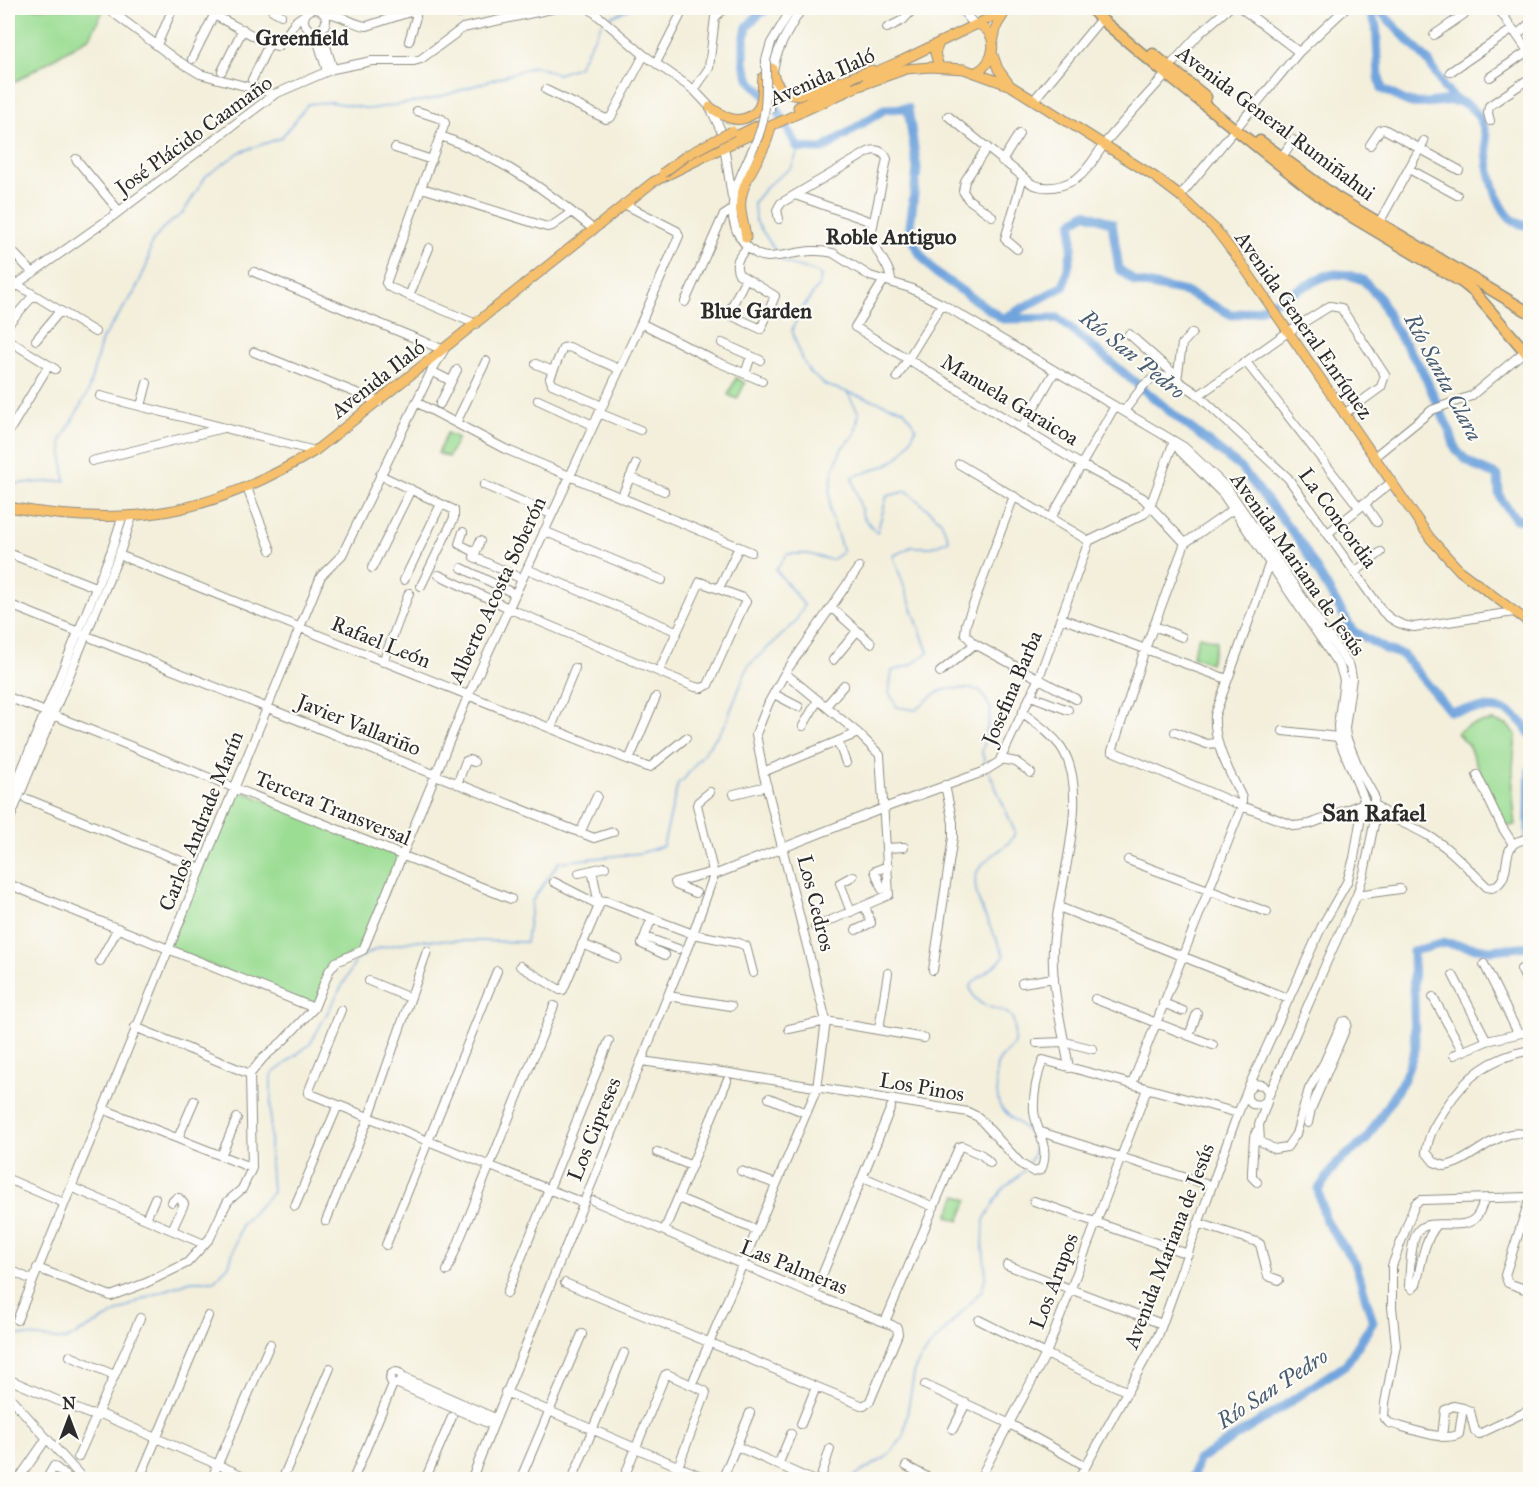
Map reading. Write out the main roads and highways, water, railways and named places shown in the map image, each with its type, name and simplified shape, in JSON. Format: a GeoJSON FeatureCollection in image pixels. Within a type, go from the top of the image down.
{"type":"FeatureCollection","features":[{"type":"Feature","properties":{"kind":"highway","name":"Avenida General Rumiñahui"},"geometry":{"type":"LineString","coordinates":[[1090,8],[1168,70]]}},
{"type":"Feature","properties":{"kind":"highway","name":"Avenida General Rumiñahui"},"geometry":{"type":"LineString","coordinates":[[1099,8],[1168,70],[1332,205],[1463,283],[1474,292],[1528,354]]}},
{"type":"Feature","properties":{"kind":"highway","name":"Avenida General Rumiñahui"},"geometry":{"type":"LineString","coordinates":[[1238,128],[1336,197],[1529,309]]}},
{"type":"Feature","properties":{"kind":"main road"},"geometry":{"type":"LineString","coordinates":[[1009,8],[998,25],[993,42],[993,55],[986,66],[976,72],[939,67],[935,53],[939,43],[1009,8]]}},
{"type":"Feature","properties":{"kind":"main road"},"geometry":{"type":"LineString","coordinates":[[976,25],[987,31],[993,42]]}},
{"type":"Feature","properties":{"kind":"main road","name":"Avenida Ilaló"},"geometry":{"type":"LineString","coordinates":[[8,507],[69,516],[127,517],[193,507],[266,480],[315,451],[379,402],[653,182],[939,43]]}},
{"type":"Feature","properties":{"kind":"main road","name":"Avenida General Enríquez"},"geometry":{"type":"LineString","coordinates":[[993,55],[998,69],[1011,86]]}},
{"type":"Feature","properties":{"kind":"main road"},"geometry":{"type":"LineString","coordinates":[[710,106],[733,119],[746,118],[753,114],[761,101],[766,60]]}},
{"type":"Feature","properties":{"kind":"main road"},"geometry":{"type":"LineString","coordinates":[[772,68],[777,84],[785,92],[801,96],[889,66]]}},
{"type":"Feature","properties":{"kind":"main road","name":"Avenida Ilaló"},"geometry":{"type":"LineString","coordinates":[[797,111],[896,72],[916,67],[939,67]]}},
{"type":"Feature","properties":{"kind":"main road","name":"Avenida General Enríquez"},"geometry":{"type":"LineString","coordinates":[[976,72],[1011,86],[1144,169],[1180,196],[1215,230],[1263,294],[1430,538],[1455,565],[1530,623]]}},
{"type":"Feature","properties":{"kind":"main road"},"geometry":{"type":"LineString","coordinates":[[653,182],[687,155],[751,122],[766,103]]}},
{"type":"Feature","properties":{"kind":"main road"},"geometry":{"type":"LineString","coordinates":[[747,242],[740,210],[741,196],[767,142],[773,123]]}},
{"type":"Feature","properties":{"kind":"waterway"},"geometry":{"type":"LineString","coordinates":[[608,18],[632,8]]}},
{"type":"Feature","properties":{"kind":"waterway","name":"Río San Pedro"},"geometry":{"type":"LineString","coordinates":[[772,8],[761,12],[747,27],[744,63],[750,80],[776,107],[798,148],[823,149],[885,109],[908,108],[917,169],[909,234],[920,254],[936,273],[1003,319],[1058,318],[1241,468],[1299,540],[1353,631],[1387,650],[1403,655],[1450,711],[1485,708],[1505,711],[1514,715],[1530,734]]}},
{"type":"Feature","properties":{"kind":"waterway"},"geometry":{"type":"LineString","coordinates":[[1367,8],[1376,25],[1379,77],[1382,89],[1412,103],[1456,101],[1472,108],[1484,128],[1491,176],[1501,205],[1513,220],[1530,225]]}},
{"type":"Feature","properties":{"kind":"waterway"},"geometry":{"type":"LineString","coordinates":[[1377,8],[1429,62],[1444,88],[1454,98]]}},
{"type":"Feature","properties":{"kind":"waterway"},"geometry":{"type":"LineString","coordinates":[[8,484],[65,481],[61,441],[88,392],[102,339],[134,293],[147,265],[151,244],[163,228],[183,213],[206,176],[240,152],[281,138],[308,104],[331,102],[370,109],[433,99],[535,66],[558,74],[578,67],[602,23]]}},
{"type":"Feature","properties":{"kind":"waterway"},"geometry":{"type":"LineString","coordinates":[[777,253],[755,220],[754,202],[768,185],[792,167],[797,153]]}},
{"type":"Feature","properties":{"kind":"waterway","name":"Río Santa Clara"},"geometry":{"type":"LineString","coordinates":[[1006,317],[1064,286],[1072,249],[1072,223],[1085,213],[1112,223],[1119,269],[1135,282],[1186,292],[1232,315],[1258,310],[1325,276],[1349,275],[1363,280],[1379,297],[1393,326],[1422,370],[1456,450],[1477,467],[1498,476],[1502,501],[1516,519],[1530,521]]}},
{"type":"Feature","properties":{"kind":"waterway"},"geometry":{"type":"LineString","coordinates":[[781,260],[821,275],[820,284],[801,310],[792,330],[809,372],[825,385],[904,410],[916,428],[904,450],[892,462],[852,477],[863,517],[877,533],[887,496],[907,491],[941,521],[949,540],[932,547],[911,547],[893,556],[928,652],[911,665],[892,671],[889,692],[897,707],[916,710],[938,692],[959,688],[980,690],[991,709],[982,753],[986,765]]}},
{"type":"Feature","properties":{"kind":"waterway"},"geometry":{"type":"LineString","coordinates":[[8,1334],[66,1340],[144,1298],[191,1281],[214,1281],[229,1265],[241,1225],[272,1193],[271,1075],[310,1044],[357,959],[379,948],[418,940],[526,942],[532,901],[559,862],[641,853],[663,846],[678,783],[684,779],[725,725],[748,666],[795,623],[804,605],[776,570],[787,554],[809,554],[831,560],[843,552],[830,512],[830,492],[833,470],[842,448],[855,434],[859,413],[847,392]]}},
{"type":"Feature","properties":{"kind":"waterway","name":"Río San Pedro"},"geometry":{"type":"LineString","coordinates":[[1530,770],[1530,872]]}},
{"type":"Feature","properties":{"kind":"waterway"},"geometry":{"type":"LineString","coordinates":[[989,772],[1015,832],[1009,842],[977,872],[975,882],[979,903],[1004,956],[970,987],[979,1002],[1004,1012],[1014,1023],[1014,1044],[997,1065],[997,1093],[1000,1106],[1032,1137],[1033,1153],[1028,1164]]}},
{"type":"Feature","properties":{"kind":"waterway","name":"Río San Pedro"},"geometry":{"type":"LineString","coordinates":[[1192,1480],[1198,1460],[1346,1364],[1373,1322],[1356,1265],[1326,1221],[1318,1190],[1337,1163],[1366,1140],[1404,1079],[1415,1050],[1413,951],[1445,943],[1490,950],[1530,946]]}},
{"type":"Feature","properties":{"kind":"waterway"},"geometry":{"type":"LineString","coordinates":[[848,1480],[886,1457],[903,1438],[915,1368],[926,1351],[982,1290],[986,1274],[983,1248],[984,1220],[1001,1191],[1024,1171]]}},
{"type":"Feature","properties":{"kind":"district","name":"Greenfield"},"geometry":{"type":"Point","coordinates":[302,37]}},
{"type":"Feature","properties":{"kind":"district","name":"Roble Antiguo"},"geometry":{"type":"Point","coordinates":[891,236]}},
{"type":"Feature","properties":{"kind":"district","name":"Blue Garden"},"geometry":{"type":"Point","coordinates":[756,310]}},
{"type":"Feature","properties":{"kind":"district","name":"San Rafael"},"geometry":{"type":"Point","coordinates":[1374,813]}}]}
